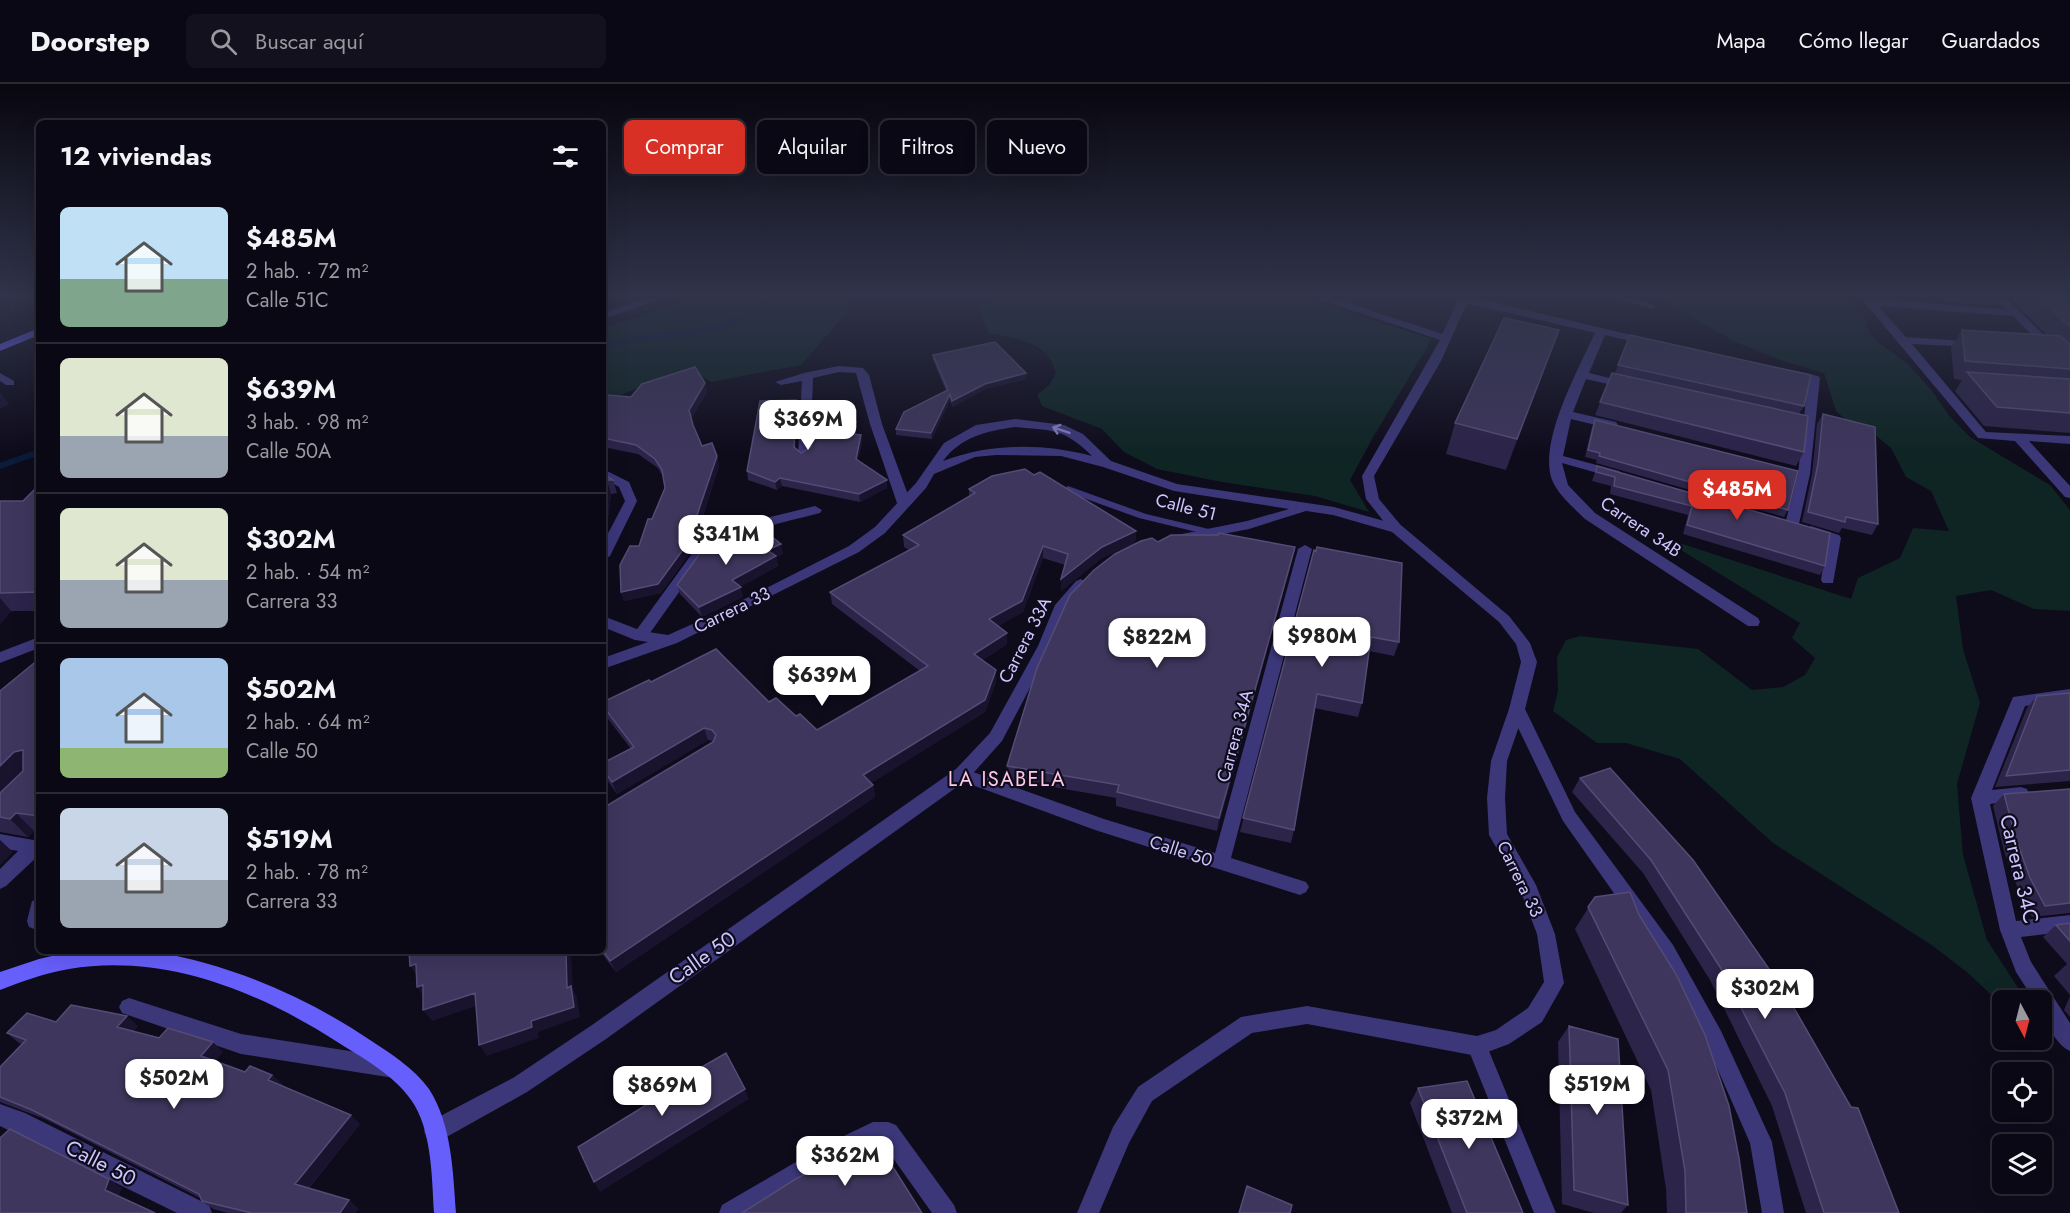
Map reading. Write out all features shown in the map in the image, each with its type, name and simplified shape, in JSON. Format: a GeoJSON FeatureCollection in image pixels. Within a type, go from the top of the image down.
{"type":"FeatureCollection","features":[{"type":"Feature","properties":{"kind":"main road"},"geometry":{"type":"LineString","coordinates":[[0,981],[74,955],[147,960],[197,969],[234,981],[326,1022],[394,1068],[422,1098],[435,1131],[445,1213]]}},
{"type":"Feature","properties":{"kind":"street"},"geometry":{"type":"LineString","coordinates":[[1397,529],[1372,501],[1368,488],[1368,476],[1440,350]]}},
{"type":"Feature","properties":{"kind":"street"},"geometry":{"type":"LineString","coordinates":[[1594,350],[1567,414],[1554,457],[1634,480]]}},
{"type":"Feature","properties":{"kind":"street"},"geometry":{"type":"LineString","coordinates":[[1912,350],[1947,384],[1982,435],[2070,440]]}},
{"type":"Feature","properties":{"kind":"street"},"geometry":{"type":"LineString","coordinates":[[2065,358],[2070,367]]}},
{"type":"Feature","properties":{"kind":"street"},"geometry":{"type":"LineString","coordinates":[[781,382],[850,368],[859,370],[863,375],[876,424],[904,503]]}},
{"type":"Feature","properties":{"kind":"street"},"geometry":{"type":"LineString","coordinates":[[1780,371],[1814,378],[1802,424],[1799,472],[1787,523],[1834,538],[1828,580]]}},
{"type":"Feature","properties":{"kind":"street"},"geometry":{"type":"LineString","coordinates":[[804,455],[808,375]]}},
{"type":"Feature","properties":{"kind":"street"},"geometry":{"type":"LineString","coordinates":[[1583,375],[1639,387]]}},
{"type":"Feature","properties":{"kind":"street"},"geometry":{"type":"LineString","coordinates":[[1567,414],[1623,428]]}},
{"type":"Feature","properties":{"kind":"street"},"geometry":{"type":"LineString","coordinates":[[1012,449],[1022,444],[1026,436],[1024,428],[1015,423]]}},
{"type":"Feature","properties":{"kind":"street","name":"Carrera 33"},"geometry":{"type":"LineString","coordinates":[[606,663],[672,639],[854,549],[880,530],[921,485],[948,446],[981,428],[1015,423],[1060,428],[1079,437],[1107,464]]}},
{"type":"Feature","properties":{"kind":"street"},"geometry":{"type":"LineString","coordinates":[[981,428],[977,435],[978,442],[996,451]]}},
{"type":"Feature","properties":{"kind":"street"},"geometry":{"type":"LineString","coordinates":[[2018,436],[2070,494]]}},
{"type":"Feature","properties":{"kind":"street","name":"Carrera 33"},"geometry":{"type":"LineString","coordinates":[[929,471],[973,454],[1012,449],[1061,452],[1107,464],[1174,487],[1334,511],[1397,529],[1504,619],[1523,643],[1529,662],[1517,709],[1499,761],[1496,798],[1498,835],[1527,885],[1546,934],[1554,983],[1535,1016],[1502,1037],[1477,1046]]}},
{"type":"Feature","properties":{"kind":"street","name":"Carrera 34B"},"geometry":{"type":"LineString","coordinates":[[1554,457],[1558,479],[1571,497],[1590,516],[1753,622]]}},
{"type":"Feature","properties":{"kind":"street"},"geometry":{"type":"LineString","coordinates":[[606,475],[624,485],[631,501],[606,550]]}},
{"type":"Feature","properties":{"kind":"street"},"geometry":{"type":"LineString","coordinates":[[1167,542],[1249,525],[1305,508]]}},
{"type":"Feature","properties":{"kind":"street"},"geometry":{"type":"LineString","coordinates":[[640,636],[699,554],[710,543],[733,533],[814,510]]}},
{"type":"Feature","properties":{"kind":"street","name":"Calle 51"},"geometry":{"type":"LineString","coordinates":[[1209,532],[1249,540]]}},
{"type":"Feature","properties":{"kind":"street","name":"Carrera 34A"},"geometry":{"type":"LineString","coordinates":[[1221,864],[1305,549]]}},
{"type":"Feature","properties":{"kind":"street","name":"Carrera 33A"},"geometry":{"type":"LineString","coordinates":[[996,737],[1045,646],[1062,605],[1094,573]]}},
{"type":"Feature","properties":{"kind":"street"},"geometry":{"type":"LineString","coordinates":[[606,622],[640,636],[672,639]]}},
{"type":"Feature","properties":{"kind":"street"},"geometry":{"type":"LineString","coordinates":[[5,655],[36,643]]}},
{"type":"Feature","properties":{"kind":"street","name":"Carrera 34C"},"geometry":{"type":"LineString","coordinates":[[2070,695],[2019,701],[1980,798],[2009,930],[2023,966],[2070,1041]]}},
{"type":"Feature","properties":{"kind":"street"},"geometry":{"type":"LineString","coordinates":[[1517,709],[1569,816],[1666,951],[1714,1038],[1761,1142],[1773,1213]]}},
{"type":"Feature","properties":{"kind":"street","name":"Calle 50"},"geometry":{"type":"LineString","coordinates":[[435,1131],[520,1085],[599,1032],[962,774],[996,737]]}},
{"type":"Feature","properties":{"kind":"street","name":"Calle 50"},"geometry":{"type":"LineString","coordinates":[[962,774],[1101,825],[1221,864],[1300,886]]}},
{"type":"Feature","properties":{"kind":"street"},"geometry":{"type":"LineString","coordinates":[[1980,798],[2036,793]]}},
{"type":"Feature","properties":{"kind":"street"},"geometry":{"type":"LineString","coordinates":[[0,841],[36,848]]}},
{"type":"Feature","properties":{"kind":"street"},"geometry":{"type":"LineString","coordinates":[[0,880],[36,849]]}},
{"type":"Feature","properties":{"kind":"street"},"geometry":{"type":"LineString","coordinates":[[2009,930],[2070,923]]}},
{"type":"Feature","properties":{"kind":"street"},"geometry":{"type":"LineString","coordinates":[[129,1007],[241,1044],[394,1068]]}},
{"type":"Feature","properties":{"kind":"street"},"geometry":{"type":"LineString","coordinates":[[1088,1213],[1121,1135],[1145,1094],[1248,1024],[1307,1015],[1477,1046],[1545,1213]]}},
{"type":"Feature","properties":{"kind":"street","name":"Calle 50"},"geometry":{"type":"LineString","coordinates":[[8,1124],[201,1213]]}},
{"type":"Feature","properties":{"kind":"street"},"geometry":{"type":"LineString","coordinates":[[730,1213],[833,1153],[873,1133],[888,1133],[946,1213]]}},
{"type":"Feature","properties":{"kind":"lane","name":"Calle 51"},"geometry":{"type":"LineString","coordinates":[[1068,489],[1143,516],[1209,532]]}},
{"type":"Feature","properties":{"kind":"green space"},"geometry":{"type":"Polygon","coordinates":[[[606,350],[814,350],[801,365],[711,382],[688,368],[606,401],[606,350]]]}},
{"type":"Feature","properties":{"kind":"green space"},"geometry":{"type":"Polygon","coordinates":[[[1040,350],[1426,350],[1350,480],[1369,512],[1315,496],[1222,482],[1157,469],[1124,452],[1102,429],[1042,406],[1037,395],[1050,384],[1056,373],[1046,354],[1040,350]]]}},
{"type":"Feature","properties":{"kind":"green space"},"geometry":{"type":"Polygon","coordinates":[[[1754,350],[1888,350],[1909,365],[1932,391],[1950,417],[1970,437],[2050,485],[2070,510],[2070,611],[2034,609],[1991,590],[1956,596],[1963,649],[1980,703],[1957,784],[1963,855],[1987,940],[2020,990],[1992,990],[1992,996],[1968,973],[1933,946],[1773,843],[1680,759],[1626,743],[1597,743],[1553,711],[1558,691],[1557,657],[1566,640],[1580,636],[1698,649],[1752,690],[1783,687],[1805,675],[1815,658],[1792,638],[1800,623],[1658,536],[1851,599],[1858,578],[1900,558],[1913,528],[1949,531],[1931,491],[1906,477],[1891,448],[1874,434],[1852,425],[1836,411],[1824,373],[1754,350]]]}},
{"type":"Feature","properties":{"kind":"building"},"geometry":{"type":"Polygon","coordinates":[[[958,350],[1003,350],[1026,373],[985,384],[952,401],[950,394],[931,433],[896,429],[904,412],[948,390],[933,355],[958,350]]]}},
{"type":"Feature","properties":{"kind":"building"},"geometry":{"type":"Polygon","coordinates":[[[1489,350],[1551,350],[1517,439],[1455,423],[1489,350]]]}},
{"type":"Feature","properties":{"kind":"building"},"geometry":{"type":"Polygon","coordinates":[[[1624,350],[1696,350],[1811,375],[1804,406],[1618,365],[1624,350]]]}},
{"type":"Feature","properties":{"kind":"building"},"geometry":{"type":"Polygon","coordinates":[[[1964,350],[2070,350],[2070,369],[1965,361],[1964,350]]]}},
{"type":"Feature","properties":{"kind":"building"},"geometry":{"type":"Polygon","coordinates":[[[695,367],[705,383],[689,410],[702,446],[712,443],[717,456],[694,524],[703,531],[690,540],[658,584],[621,592],[620,565],[630,546],[639,546],[648,519],[652,519],[665,488],[662,470],[655,459],[636,445],[606,439],[606,395],[631,397],[642,384],[695,367]]]}},
{"type":"Feature","properties":{"kind":"building"},"geometry":{"type":"Polygon","coordinates":[[[1967,372],[2070,379],[2070,413],[1997,407],[1967,372]]]}},
{"type":"Feature","properties":{"kind":"building"},"geometry":{"type":"Polygon","coordinates":[[[1612,373],[1808,416],[1804,452],[1600,402],[1612,373]]]}},
{"type":"Feature","properties":{"kind":"building"},"geometry":{"type":"Polygon","coordinates":[[[796,400],[794,447],[801,453],[811,447],[812,418],[856,422],[852,434],[861,435],[856,459],[887,480],[859,494],[780,478],[775,482],[747,471],[760,401],[796,400]]]}},
{"type":"Feature","properties":{"kind":"building"},"geometry":{"type":"Polygon","coordinates":[[[1823,414],[1875,427],[1878,524],[1846,517],[1845,522],[1808,512],[1818,464],[1823,414]]]}},
{"type":"Feature","properties":{"kind":"building"},"geometry":{"type":"Polygon","coordinates":[[[1595,420],[1798,471],[1788,510],[1599,456],[1600,453],[1588,450],[1595,420]]]}},
{"type":"Feature","properties":{"kind":"building"},"geometry":{"type":"Polygon","coordinates":[[[1597,466],[1830,533],[1825,566],[1687,525],[1692,506],[1614,486],[1615,477],[1596,472],[1597,466]]]}},
{"type":"Feature","properties":{"kind":"building"},"geometry":{"type":"Polygon","coordinates":[[[1025,469],[1034,475],[1040,472],[1136,531],[1102,547],[1061,579],[1068,554],[1043,546],[1022,601],[989,619],[1007,633],[974,654],[996,670],[985,700],[863,775],[873,785],[610,961],[605,954],[606,806],[713,742],[716,735],[712,730],[704,728],[612,782],[606,773],[606,761],[634,747],[606,710],[606,701],[649,680],[651,682],[716,649],[769,702],[776,698],[796,716],[800,714],[817,730],[928,666],[830,592],[919,545],[903,535],[975,493],[969,489],[992,476],[1025,469]]]}},
{"type":"Feature","properties":{"kind":"building"},"geometry":{"type":"Polygon","coordinates":[[[36,490],[36,592],[0,593],[0,501],[23,501],[36,490]]]}},
{"type":"Feature","properties":{"kind":"building"},"geometry":{"type":"Polygon","coordinates":[[[760,527],[781,544],[767,550],[776,556],[732,580],[741,587],[699,607],[677,585],[703,549],[715,541],[721,546],[760,527]]]}},
{"type":"Feature","properties":{"kind":"building"},"geometry":{"type":"Polygon","coordinates":[[[1219,533],[1295,547],[1219,818],[1117,792],[1119,785],[1007,766],[1037,668],[1070,595],[1094,570],[1115,554],[1141,541],[1152,538],[1158,542],[1171,535],[1218,535],[1219,533]]]}},
{"type":"Feature","properties":{"kind":"building"},"geometry":{"type":"Polygon","coordinates":[[[1317,547],[1402,563],[1399,642],[1371,637],[1362,703],[1317,694],[1294,830],[1243,818],[1314,550],[1316,551],[1317,547]]]}},
{"type":"Feature","properties":{"kind":"building"},"geometry":{"type":"Polygon","coordinates":[[[36,661],[36,816],[16,813],[10,819],[0,817],[0,793],[23,771],[23,750],[14,752],[0,766],[0,691],[36,661]]]}},
{"type":"Feature","properties":{"kind":"building"},"geometry":{"type":"Polygon","coordinates":[[[2070,693],[2070,770],[2006,776],[2037,696],[2070,693]]]}},
{"type":"Feature","properties":{"kind":"building"},"geometry":{"type":"Polygon","coordinates":[[[1610,768],[1693,860],[1783,989],[1851,1107],[1858,1108],[1899,1213],[1824,1213],[1785,1093],[1720,967],[1651,860],[1580,778],[1610,768]]]}},
{"type":"Feature","properties":{"kind":"building"},"geometry":{"type":"Polygon","coordinates":[[[2070,789],[2070,903],[2045,906],[2030,878],[2016,839],[2004,794],[2070,789]]]}},
{"type":"Feature","properties":{"kind":"building"},"geometry":{"type":"Polygon","coordinates":[[[1630,892],[1639,915],[1676,974],[1705,1035],[1729,1106],[1747,1213],[1686,1213],[1685,1171],[1668,1070],[1588,907],[1595,897],[1630,892]]]}},
{"type":"Feature","properties":{"kind":"building"},"geometry":{"type":"Polygon","coordinates":[[[2070,923],[2070,941],[2056,925],[2070,923]]]}},
{"type":"Feature","properties":{"kind":"building"},"geometry":{"type":"Polygon","coordinates":[[[409,954],[566,954],[567,988],[571,986],[574,1007],[531,1021],[532,1027],[479,1045],[475,993],[423,1010],[423,985],[417,987],[416,964],[410,966],[409,954]]]}},
{"type":"Feature","properties":{"kind":"building"},"geometry":{"type":"Polygon","coordinates":[[[71,1005],[127,1016],[117,1027],[159,1038],[168,1028],[213,1042],[201,1056],[245,1072],[250,1066],[272,1075],[268,1080],[351,1115],[295,1184],[349,1200],[340,1213],[252,1213],[202,1201],[199,1194],[32,1110],[0,1097],[0,1067],[26,1040],[7,1033],[27,1013],[56,1022],[71,1005]]]}},
{"type":"Feature","properties":{"kind":"building"},"geometry":{"type":"Polygon","coordinates":[[[1569,1026],[1618,1039],[1628,1205],[1574,1190],[1569,1026]]]}},
{"type":"Feature","properties":{"kind":"building"},"geometry":{"type":"Polygon","coordinates":[[[726,1053],[745,1089],[594,1182],[578,1147],[669,1091],[667,1087],[726,1053]]]}},
{"type":"Feature","properties":{"kind":"building"},"geometry":{"type":"Polygon","coordinates":[[[1467,1081],[1523,1213],[1467,1213],[1418,1088],[1467,1081]]]}},
{"type":"Feature","properties":{"kind":"building"},"geometry":{"type":"Polygon","coordinates":[[[10,1129],[109,1179],[105,1190],[155,1213],[0,1213],[0,1138],[10,1129]]]}},
{"type":"Feature","properties":{"kind":"building"},"geometry":{"type":"Polygon","coordinates":[[[872,1137],[922,1213],[742,1213],[794,1180],[872,1137]]]}},
{"type":"Feature","properties":{"kind":"building"},"geometry":{"type":"Polygon","coordinates":[[[1247,1186],[1292,1205],[1290,1213],[1239,1213],[1247,1186]]]}},
{"type":"Feature","properties":{"kind":"waterway"},"geometry":{"type":"LineString","coordinates":[[0,466],[36,453]]}},
{"type":"Feature","properties":{"kind":"district","name":"LA ISABELA"},"geometry":{"type":"Point","coordinates":[1007,779]}}]}
